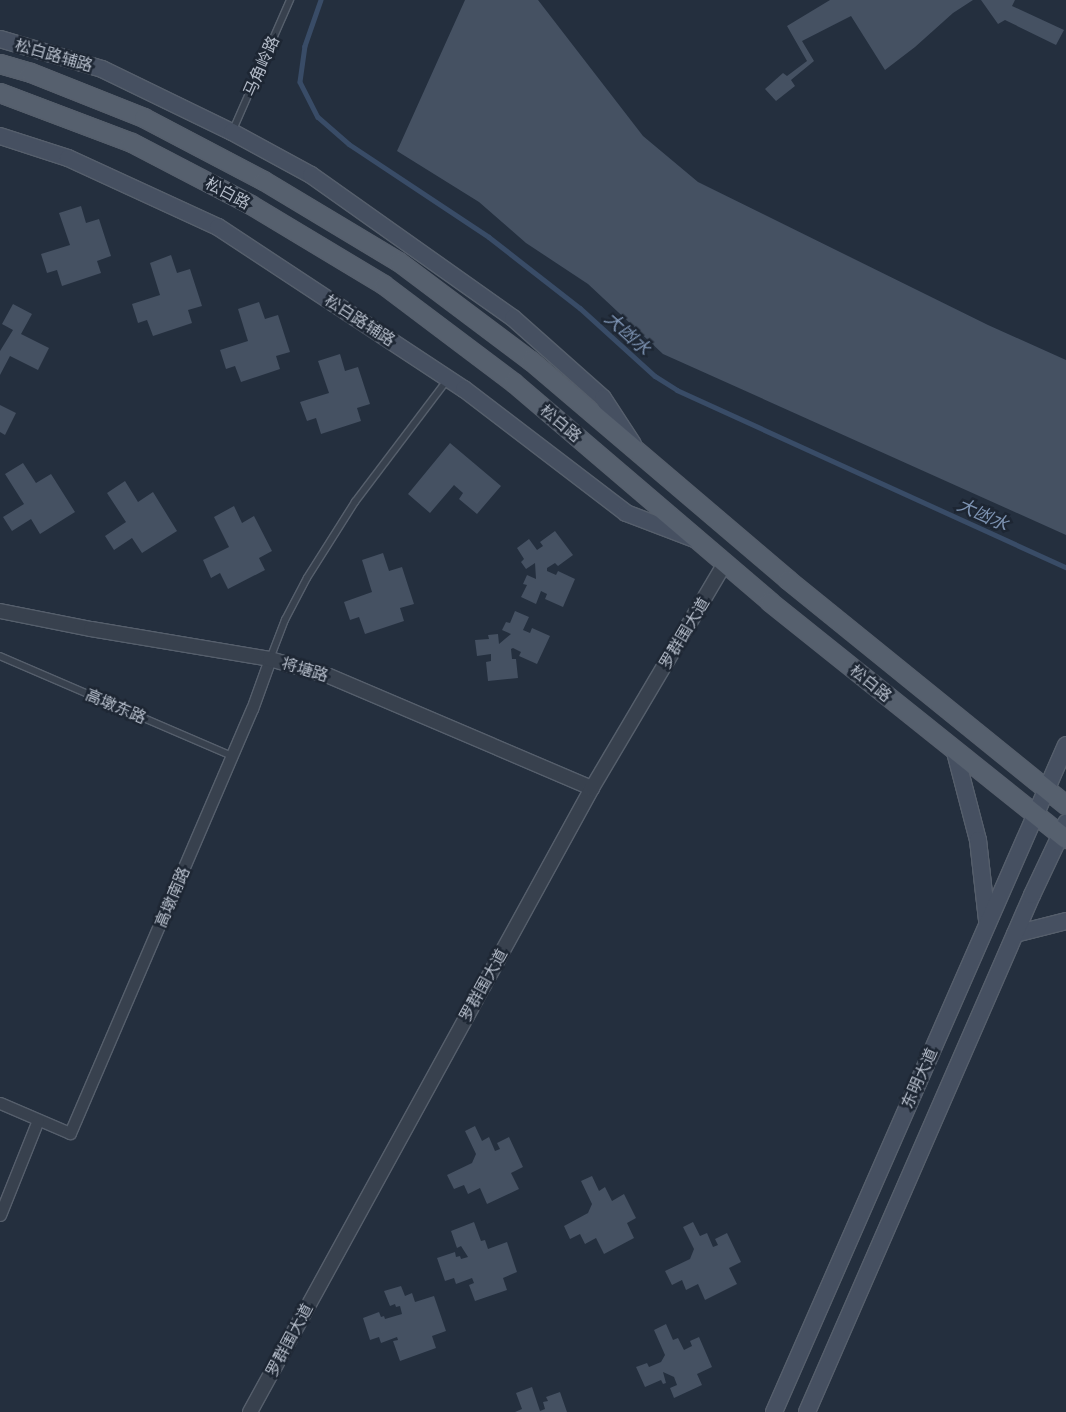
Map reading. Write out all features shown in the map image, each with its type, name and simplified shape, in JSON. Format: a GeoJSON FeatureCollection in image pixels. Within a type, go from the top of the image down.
{"type":"FeatureCollection","features":[{"type":"Feature","properties":{"kind":"main road","name":"松白路辅路"},"geometry":{"type":"LineString","coordinates":[[0,39],[102,69],[232,132],[311,175],[513,318],[603,398],[638,452]]}},
{"type":"Feature","properties":{"kind":"main road","name":"松白路"},"geometry":{"type":"LineString","coordinates":[[0,64],[31,73],[144,118],[264,181],[399,262],[531,361],[794,585],[1066,804]]}},
{"type":"Feature","properties":{"kind":"main road","name":"松白路"},"geometry":{"type":"LineString","coordinates":[[0,93],[132,143],[251,205],[384,285],[514,383],[698,541],[955,752],[1034,815],[1064,832]]}},
{"type":"Feature","properties":{"kind":"main road","name":"松白路辅路"},"geometry":{"type":"LineString","coordinates":[[0,136],[68,158],[218,227],[449,378],[626,513],[698,541]]}},
{"type":"Feature","properties":{"kind":"main road","name":"东明大道"},"geometry":{"type":"LineString","coordinates":[[774,1412],[1066,744]]}},
{"type":"Feature","properties":{"kind":"main road"},"geometry":{"type":"LineString","coordinates":[[955,752],[978,840],[987,923]]}},
{"type":"Feature","properties":{"kind":"main road","name":"东明大道"},"geometry":{"type":"LineString","coordinates":[[807,1412],[1015,934],[1064,832]]}},
{"type":"Feature","properties":{"kind":"main road"},"geometry":{"type":"LineString","coordinates":[[1015,934],[1066,921]]}},
{"type":"Feature","properties":{"kind":"street","name":"罗群围大道"},"geometry":{"type":"LineString","coordinates":[[250,1412],[592,788],[725,563]]}},
{"type":"Feature","properties":{"kind":"street","name":"将塘路"},"geometry":{"type":"LineString","coordinates":[[0,611],[91,629],[270,658],[329,676],[592,788]]}},
{"type":"Feature","properties":{"kind":"street","name":"高墩南路"},"geometry":{"type":"LineString","coordinates":[[38,1120],[70,1133],[232,756],[270,658]]}},
{"type":"Feature","properties":{"kind":"street"},"geometry":{"type":"LineString","coordinates":[[0,1103],[38,1120],[0,1215]]}},
{"type":"Feature","properties":{"kind":"lane","name":"马角岭路"},"geometry":{"type":"LineString","coordinates":[[232,132],[290,0]]}},
{"type":"Feature","properties":{"kind":"lane"},"geometry":{"type":"LineString","coordinates":[[270,658],[285,620],[307,578],[349,510],[449,378]]}},
{"type":"Feature","properties":{"kind":"lane","name":"高墩东路"},"geometry":{"type":"LineString","coordinates":[[0,656],[232,756]]}},
{"type":"Feature","properties":{"kind":"building"},"geometry":{"type":"Polygon","coordinates":[[[465,0],[538,0],[643,136],[698,182],[988,325],[1066,360],[1066,535],[663,354],[588,284],[526,243],[479,202],[397,151],[465,0]]]}},
{"type":"Feature","properties":{"kind":"building"},"geometry":{"type":"Polygon","coordinates":[[[830,0],[973,0],[953,13],[915,47],[885,70],[851,16],[802,41],[814,61],[791,80],[795,86],[776,101],[765,89],[783,73],[787,76],[807,61],[787,26],[830,0]]]}},
{"type":"Feature","properties":{"kind":"building"},"geometry":{"type":"Polygon","coordinates":[[[981,0],[1015,0],[1012,6],[1064,30],[1056,45],[1005,20],[998,24],[981,0]]]}},
{"type":"Feature","properties":{"kind":"building"},"geometry":{"type":"Polygon","coordinates":[[[81,206],[86,223],[99,219],[111,256],[97,261],[101,273],[62,286],[57,270],[47,273],[41,254],[70,245],[59,213],[81,206]]]}},
{"type":"Feature","properties":{"kind":"building"},"geometry":{"type":"Polygon","coordinates":[[[171,255],[177,273],[190,269],[202,306],[188,310],[192,323],[153,336],[147,320],[138,323],[132,304],[160,295],[150,263],[171,255]]]}},
{"type":"Feature","properties":{"kind":"building"},"geometry":{"type":"Polygon","coordinates":[[[259,302],[265,319],[278,315],[290,352],[276,356],[280,369],[241,382],[235,366],[226,369],[220,350],[248,341],[238,309],[259,302]]]}},
{"type":"Feature","properties":{"kind":"building"},"geometry":{"type":"Polygon","coordinates":[[[13,304],[32,314],[21,334],[49,348],[38,370],[10,356],[0,375],[0,351],[13,330],[2,324],[13,304]]]}},
{"type":"Feature","properties":{"kind":"building"},"geometry":{"type":"Polygon","coordinates":[[[340,354],[345,371],[358,367],[370,404],[357,408],[361,421],[321,434],[316,418],[307,421],[300,402],[329,393],[318,361],[340,354]]]}},
{"type":"Feature","properties":{"kind":"building"},"geometry":{"type":"Polygon","coordinates":[[[0,405],[16,413],[5,435],[0,432],[0,405]]]}},
{"type":"Feature","properties":{"kind":"building"},"geometry":{"type":"Polygon","coordinates":[[[450,443],[501,486],[477,514],[459,499],[463,493],[454,485],[430,513],[408,494],[450,443]]]}},
{"type":"Feature","properties":{"kind":"building"},"geometry":{"type":"Polygon","coordinates":[[[23,463],[36,483],[51,474],[75,512],[40,534],[31,519],[12,531],[3,517],[24,504],[5,474],[23,463]]]}},
{"type":"Feature","properties":{"kind":"building"},"geometry":{"type":"Polygon","coordinates":[[[125,481],[138,502],[153,492],[177,531],[142,553],[132,538],[114,550],[105,536],[126,522],[107,493],[125,481]]]}},
{"type":"Feature","properties":{"kind":"building"},"geometry":{"type":"Polygon","coordinates":[[[234,506],[242,523],[254,516],[272,551],[259,558],[265,570],[228,589],[220,573],[211,578],[203,560],[229,547],[214,517],[234,506]]]}},
{"type":"Feature","properties":{"kind":"building"},"geometry":{"type":"Polygon","coordinates":[[[555,531],[573,555],[558,566],[555,563],[547,568],[547,571],[556,575],[558,571],[575,579],[563,607],[545,599],[547,594],[541,591],[536,604],[521,597],[527,585],[523,584],[527,575],[536,579],[535,563],[526,569],[521,562],[524,559],[517,548],[529,539],[537,550],[543,546],[540,542],[555,531]]]}},
{"type":"Feature","properties":{"kind":"building"},"geometry":{"type":"Polygon","coordinates":[[[383,553],[389,571],[402,567],[414,604],[400,608],[404,621],[365,634],[359,617],[350,620],[344,602],[372,592],[362,560],[383,553]]]}},
{"type":"Feature","properties":{"kind":"building"},"geometry":{"type":"Polygon","coordinates":[[[515,611],[529,617],[523,630],[530,633],[532,628],[550,636],[537,664],[519,656],[521,652],[513,648],[511,649],[512,659],[516,659],[518,678],[488,681],[486,662],[491,661],[491,654],[477,656],[475,640],[489,639],[488,635],[498,634],[499,644],[511,634],[502,630],[506,622],[510,623],[515,611]]]}},
{"type":"Feature","properties":{"kind":"building"},"geometry":{"type":"Polygon","coordinates":[[[475,1126],[482,1141],[489,1137],[495,1151],[500,1149],[497,1143],[509,1137],[523,1167],[511,1173],[519,1189],[487,1204],[480,1188],[468,1194],[464,1185],[454,1189],[447,1175],[472,1163],[476,1154],[465,1131],[475,1126]]]}},
{"type":"Feature","properties":{"kind":"building"},"geometry":{"type":"Polygon","coordinates":[[[592,1176],[599,1191],[605,1187],[612,1201],[624,1194],[636,1218],[627,1223],[634,1238],[604,1254],[596,1238],[585,1244],[580,1234],[570,1239],[564,1226],[588,1213],[592,1204],[581,1181],[592,1176]]]}},
{"type":"Feature","properties":{"kind":"building"},"geometry":{"type":"Polygon","coordinates":[[[474,1222],[481,1241],[485,1240],[488,1249],[507,1242],[517,1272],[503,1278],[507,1290],[475,1301],[469,1285],[474,1283],[472,1278],[456,1284],[454,1278],[445,1281],[437,1258],[455,1252],[456,1257],[460,1256],[461,1259],[468,1257],[461,1246],[457,1248],[451,1231],[474,1222]]]}},
{"type":"Feature","properties":{"kind":"building"},"geometry":{"type":"Polygon","coordinates":[[[693,1222],[700,1236],[707,1233],[713,1247],[718,1245],[715,1239],[727,1233],[741,1262],[729,1268],[737,1284],[705,1300],[698,1284],[686,1290],[682,1280],[672,1285],[665,1271],[690,1259],[694,1249],[683,1227],[693,1222]]]}},
{"type":"Feature","properties":{"kind":"building"},"geometry":{"type":"Polygon","coordinates":[[[401,1286],[405,1296],[412,1293],[415,1302],[434,1296],[446,1331],[432,1336],[436,1348],[400,1361],[393,1341],[398,1340],[397,1337],[381,1343],[379,1337],[370,1340],[363,1318],[379,1312],[381,1317],[384,1316],[385,1319],[402,1314],[400,1306],[396,1307],[395,1304],[390,1306],[384,1291],[401,1286]]]}},
{"type":"Feature","properties":{"kind":"building"},"geometry":{"type":"Polygon","coordinates":[[[666,1324],[673,1340],[678,1338],[684,1350],[692,1346],[690,1341],[699,1337],[712,1367],[697,1374],[702,1385],[674,1398],[670,1388],[677,1385],[674,1377],[663,1372],[666,1383],[663,1384],[661,1380],[645,1387],[636,1367],[647,1363],[649,1367],[661,1362],[665,1355],[654,1330],[666,1324]]]}},
{"type":"Feature","properties":{"kind":"building"},"geometry":{"type":"Polygon","coordinates":[[[532,1387],[540,1411],[545,1409],[543,1402],[548,1401],[546,1397],[560,1392],[567,1412],[515,1412],[522,1409],[516,1393],[532,1387]]]}},
{"type":"Feature","properties":{"kind":"waterway","name":"大凼水"},"geometry":{"type":"LineString","coordinates":[[321,0],[305,46],[300,82],[318,117],[349,144],[489,237],[580,308],[655,376],[677,390],[1066,567]]}}]}
